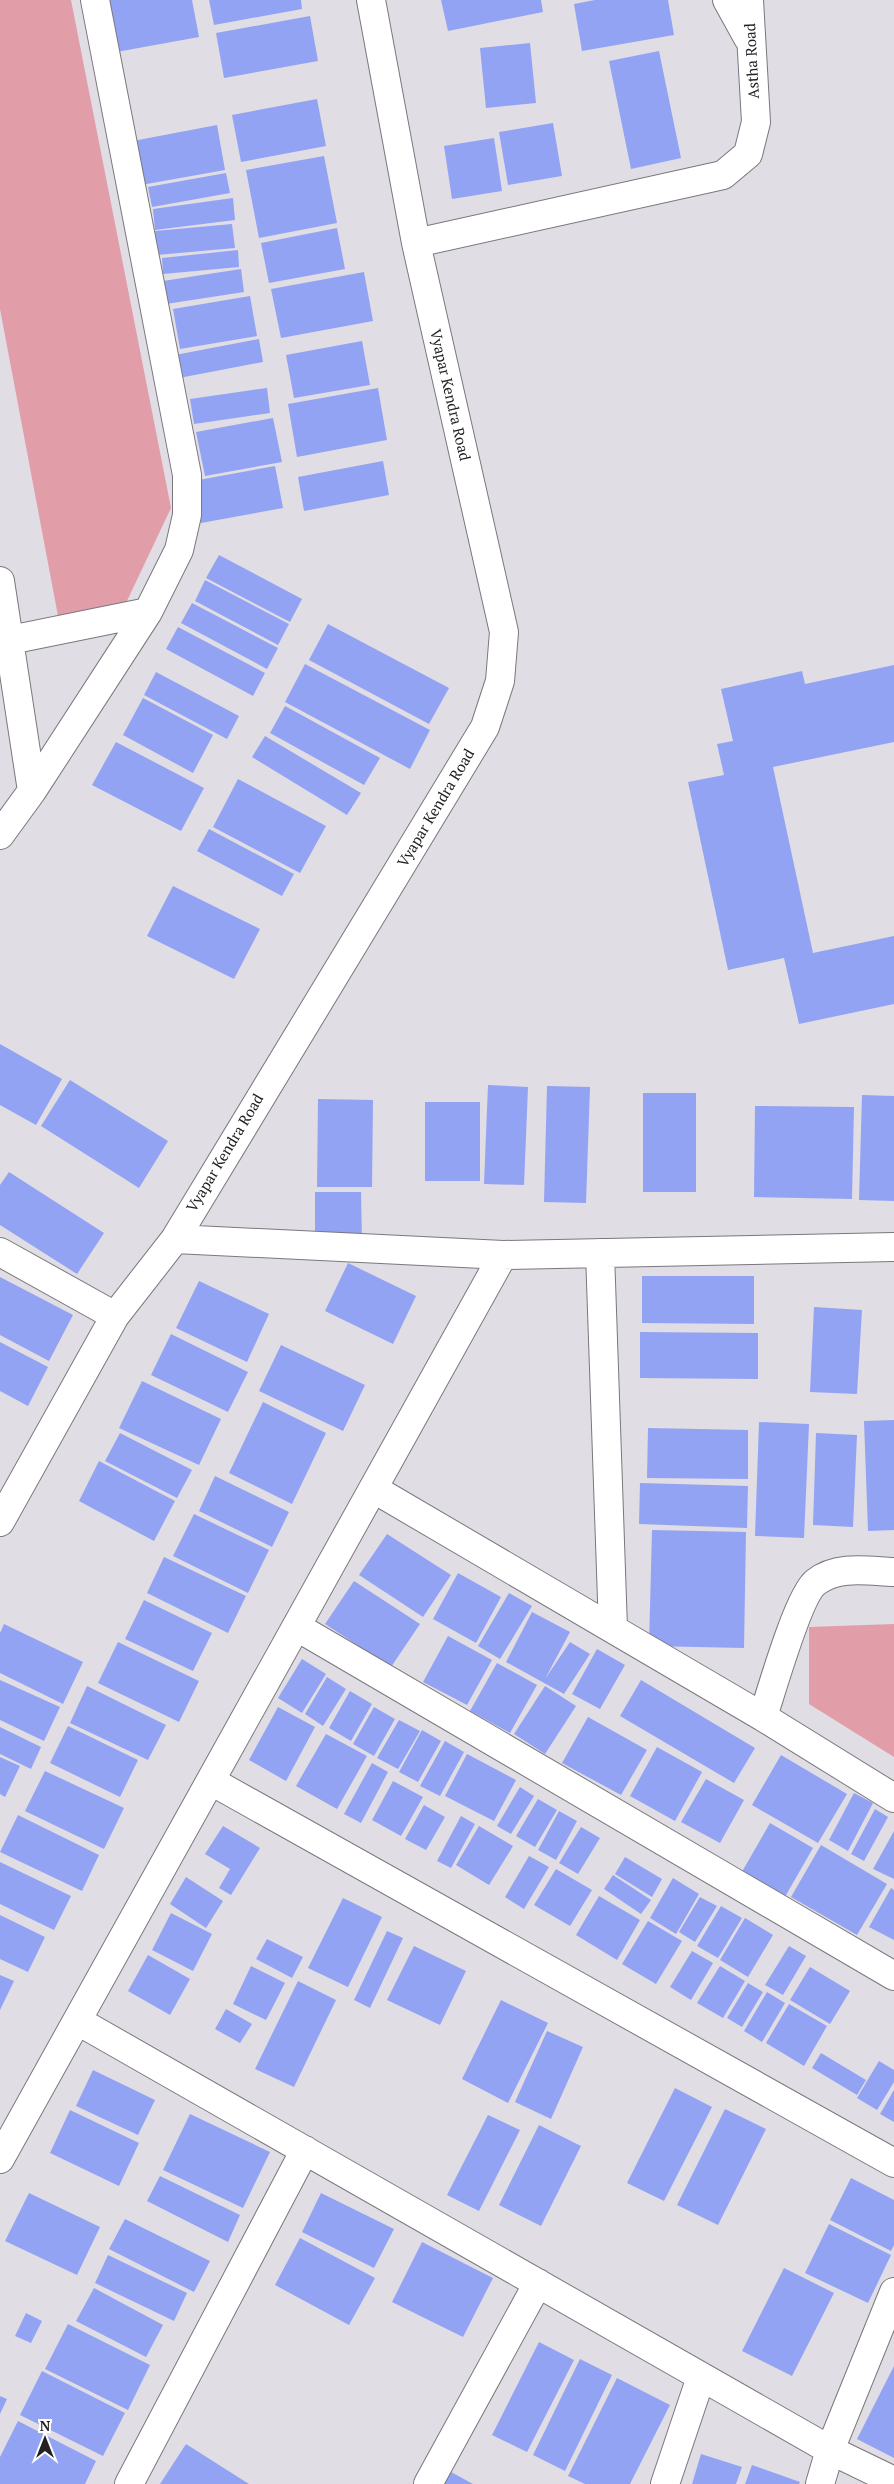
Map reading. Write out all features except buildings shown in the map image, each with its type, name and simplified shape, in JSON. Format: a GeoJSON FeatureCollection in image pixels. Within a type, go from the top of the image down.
{"type":"FeatureCollection","features":[{"type":"Feature","properties":{"kind":"street"},"geometry":{"type":"LineString","coordinates":[[0,835],[32,791],[148,612],[179,550],[188,515],[188,476],[95,0]]}},
{"type":"Feature","properties":{"kind":"street","name":"Vyapar Kendra Road"},"geometry":{"type":"LineString","coordinates":[[0,1522],[115,1316],[175,1239],[485,728],[500,681],[504,632],[416,243],[371,0]]}},
{"type":"Feature","properties":{"kind":"street"},"geometry":{"type":"LineString","coordinates":[[727,0],[751,44]]}},
{"type":"Feature","properties":{"kind":"street","name":"Astha Road"},"geometry":{"type":"LineString","coordinates":[[416,243],[723,174],[748,154],[756,122],[749,0]]}},
{"type":"Feature","properties":{"kind":"street"},"geometry":{"type":"LineString","coordinates":[[0,581],[5,641],[32,791]]}},
{"type":"Feature","properties":{"kind":"street"},"geometry":{"type":"LineString","coordinates":[[5,641],[148,612]]}},
{"type":"Feature","properties":{"kind":"street"},"geometry":{"type":"LineString","coordinates":[[175,1239],[503,1255],[894,1247]]}},
{"type":"Feature","properties":{"kind":"street"},"geometry":{"type":"LineString","coordinates":[[0,1252],[115,1316]]}},
{"type":"Feature","properties":{"kind":"street"},"geometry":{"type":"LineString","coordinates":[[600,1254],[613,1629]]}},
{"type":"Feature","properties":{"kind":"street"},"geometry":{"type":"LineString","coordinates":[[0,2159],[503,1255]]}},
{"type":"Feature","properties":{"kind":"street"},"geometry":{"type":"LineString","coordinates":[[374,1489],[763,1717],[894,1798]]}},
{"type":"Feature","properties":{"kind":"street"},"geometry":{"type":"LineString","coordinates":[[763,1717],[800,1606],[815,1582],[844,1570],[894,1572]]}},
{"type":"Feature","properties":{"kind":"street"},"geometry":{"type":"LineString","coordinates":[[297,1627],[894,1976]]}},
{"type":"Feature","properties":{"kind":"street"},"geometry":{"type":"LineString","coordinates":[[211,1781],[894,2164]]}},
{"type":"Feature","properties":{"kind":"street"},"geometry":{"type":"LineString","coordinates":[[78,2021],[830,2450],[894,2481]]}},
{"type":"Feature","properties":{"kind":"street"},"geometry":{"type":"LineString","coordinates":[[129,2484],[305,2150]]}},
{"type":"Feature","properties":{"kind":"street"},"geometry":{"type":"LineString","coordinates":[[428,2484],[538,2284]]}},
{"type":"Feature","properties":{"kind":"street"},"geometry":{"type":"LineString","coordinates":[[820,2484],[830,2450],[894,2292]]}},
{"type":"Feature","properties":{"kind":"street"},"geometry":{"type":"LineString","coordinates":[[664,2484],[701,2377]]}},
{"type":"Feature","properties":{"kind":"shaded area"},"geometry":{"type":"Polygon","coordinates":[[[0,0],[71,0],[171,508],[126,603],[58,616],[0,309],[0,0]]]}},
{"type":"Feature","properties":{"kind":"shaded area"},"geometry":{"type":"Polygon","coordinates":[[[894,1624],[894,1757],[809,1704],[809,1627],[894,1624]]]}}]}
